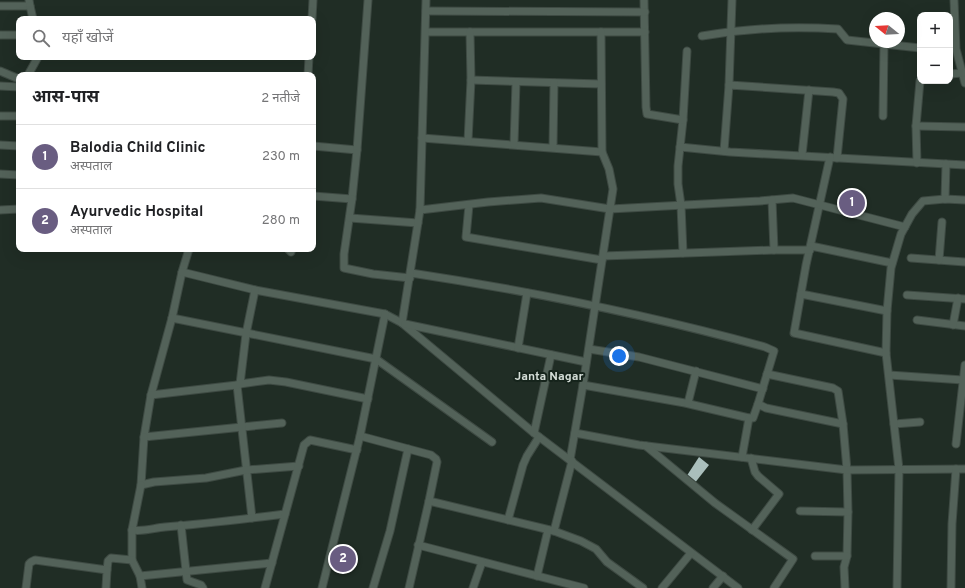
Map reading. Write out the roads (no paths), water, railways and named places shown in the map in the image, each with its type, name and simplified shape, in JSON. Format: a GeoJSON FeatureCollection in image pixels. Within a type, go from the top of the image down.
{"type":"FeatureCollection","features":[{"type":"Feature","properties":{"kind":"street"},"geometry":{"type":"LineString","coordinates":[[312,16],[313,0]]}},
{"type":"Feature","properties":{"kind":"street"},"geometry":{"type":"LineString","coordinates":[[368,0],[357,150],[350,218],[344,254],[344,268],[373,274],[410,276],[485,284],[596,306],[697,329],[765,347],[774,351],[758,404],[752,418],[749,418],[742,457]]}},
{"type":"Feature","properties":{"kind":"street"},"geometry":{"type":"LineString","coordinates":[[402,323],[420,210],[426,0]]}},
{"type":"Feature","properties":{"kind":"street"},"geometry":{"type":"LineString","coordinates":[[644,0],[647,114],[683,120]]}},
{"type":"Feature","properties":{"kind":"street"},"geometry":{"type":"LineString","coordinates":[[724,151],[729,85],[732,0]]}},
{"type":"Feature","properties":{"kind":"street"},"geometry":{"type":"LineString","coordinates":[[954,0],[953,46],[965,83]]}},
{"type":"Feature","properties":{"kind":"street"},"geometry":{"type":"LineString","coordinates":[[0,6],[30,3],[32,16]]}},
{"type":"Feature","properties":{"kind":"street"},"geometry":{"type":"LineString","coordinates":[[426,11],[645,12]]}},
{"type":"Feature","properties":{"kind":"street"},"geometry":{"type":"LineString","coordinates":[[702,36],[761,28],[804,27],[838,29],[847,40],[869,42]]}},
{"type":"Feature","properties":{"kind":"street"},"geometry":{"type":"LineString","coordinates":[[426,32],[645,32]]}},
{"type":"Feature","properties":{"kind":"street"},"geometry":{"type":"LineString","coordinates":[[468,141],[471,80],[470,32]]}},
{"type":"Feature","properties":{"kind":"street"},"geometry":{"type":"LineString","coordinates":[[537,576],[571,461],[613,189],[609,169],[602,152],[601,32]]}},
{"type":"Feature","properties":{"kind":"street"},"geometry":{"type":"LineString","coordinates":[[0,35],[16,35]]}},
{"type":"Feature","properties":{"kind":"street"},"geometry":{"type":"LineString","coordinates":[[905,46],[917,48]]}},
{"type":"Feature","properties":{"kind":"street"},"geometry":{"type":"LineString","coordinates":[[883,116],[884,48]]}},
{"type":"Feature","properties":{"kind":"street"},"geometry":{"type":"LineString","coordinates":[[683,253],[678,166],[683,120],[687,51]]}},
{"type":"Feature","properties":{"kind":"street"},"geometry":{"type":"LineString","coordinates":[[30,72],[36,60]]}},
{"type":"Feature","properties":{"kind":"street"},"geometry":{"type":"LineString","coordinates":[[308,72],[309,60]]}},
{"type":"Feature","properties":{"kind":"street"},"geometry":{"type":"LineString","coordinates":[[0,71],[16,77]]}},
{"type":"Feature","properties":{"kind":"street"},"geometry":{"type":"LineString","coordinates":[[953,74],[962,73]]}},
{"type":"Feature","properties":{"kind":"street"},"geometry":{"type":"LineString","coordinates":[[471,80],[601,84]]}},
{"type":"Feature","properties":{"kind":"street"},"geometry":{"type":"LineString","coordinates":[[514,144],[516,82]]}},
{"type":"Feature","properties":{"kind":"street"},"geometry":{"type":"LineString","coordinates":[[552,148],[554,83]]}},
{"type":"Feature","properties":{"kind":"street"},"geometry":{"type":"LineString","coordinates":[[916,163],[916,126],[920,84]]}},
{"type":"Feature","properties":{"kind":"street"},"geometry":{"type":"LineString","coordinates":[[729,85],[833,92],[839,93],[843,98],[834,158],[819,206],[794,333],[886,353]]}},
{"type":"Feature","properties":{"kind":"street"},"geometry":{"type":"LineString","coordinates":[[0,86],[16,87]]}},
{"type":"Feature","properties":{"kind":"street"},"geometry":{"type":"LineString","coordinates":[[802,155],[809,90]]}},
{"type":"Feature","properties":{"kind":"street"},"geometry":{"type":"LineString","coordinates":[[0,116],[16,116]]}},
{"type":"Feature","properties":{"kind":"street"},"geometry":{"type":"LineString","coordinates":[[916,126],[965,127]]}},
{"type":"Feature","properties":{"kind":"street"},"geometry":{"type":"LineString","coordinates":[[422,138],[602,152]]}},
{"type":"Feature","properties":{"kind":"street"},"geometry":{"type":"LineString","coordinates":[[0,145],[16,146]]}},
{"type":"Feature","properties":{"kind":"street"},"geometry":{"type":"LineString","coordinates":[[316,146],[357,150]]}},
{"type":"Feature","properties":{"kind":"street"},"geometry":{"type":"LineString","coordinates":[[680,147],[965,166]]}},
{"type":"Feature","properties":{"kind":"street"},"geometry":{"type":"LineString","coordinates":[[945,199],[946,164]]}},
{"type":"Feature","properties":{"kind":"street"},"geometry":{"type":"LineString","coordinates":[[0,174],[16,175]]}},
{"type":"Feature","properties":{"kind":"street"},"geometry":{"type":"LineString","coordinates":[[316,196],[352,199]]}},
{"type":"Feature","properties":{"kind":"street"},"geometry":{"type":"LineString","coordinates":[[420,210],[541,198],[610,210],[793,198],[819,206],[905,227]]}},
{"type":"Feature","properties":{"kind":"street"},"geometry":{"type":"LineString","coordinates":[[897,588],[899,469],[886,353],[887,311],[892,263],[901,234],[912,214],[923,201],[945,199],[965,200]]}},
{"type":"Feature","properties":{"kind":"street"},"geometry":{"type":"LineString","coordinates":[[772,200],[774,250]]}},
{"type":"Feature","properties":{"kind":"street"},"geometry":{"type":"LineString","coordinates":[[469,204],[466,237],[603,258],[810,248],[892,263]]}},
{"type":"Feature","properties":{"kind":"street"},"geometry":{"type":"LineString","coordinates":[[0,210],[16,209]]}},
{"type":"Feature","properties":{"kind":"street"},"geometry":{"type":"LineString","coordinates":[[350,218],[418,223]]}},
{"type":"Feature","properties":{"kind":"street"},"geometry":{"type":"LineString","coordinates":[[939,260],[942,222]]}},
{"type":"Feature","properties":{"kind":"street"},"geometry":{"type":"LineString","coordinates":[[142,588],[140,576],[132,560],[132,530],[141,485],[144,437],[151,395],[172,318],[182,272],[189,252]]}},
{"type":"Feature","properties":{"kind":"street"},"geometry":{"type":"LineString","coordinates":[[911,258],[965,262]]}},
{"type":"Feature","properties":{"kind":"street"},"geometry":{"type":"LineString","coordinates":[[182,272],[255,290],[385,314],[402,323],[537,435],[738,588]]}},
{"type":"Feature","properties":{"kind":"street"},"geometry":{"type":"LineString","coordinates":[[252,518],[246,470],[239,385],[246,334],[255,290]]}},
{"type":"Feature","properties":{"kind":"street"},"geometry":{"type":"LineString","coordinates":[[518,348],[527,293]]}},
{"type":"Feature","properties":{"kind":"street"},"geometry":{"type":"LineString","coordinates":[[801,294],[887,311]]}},
{"type":"Feature","properties":{"kind":"street"},"geometry":{"type":"LineString","coordinates":[[907,295],[961,299],[953,325]]}},
{"type":"Feature","properties":{"kind":"street"},"geometry":{"type":"LineString","coordinates":[[322,588],[360,436],[385,314]]}},
{"type":"Feature","properties":{"kind":"street"},"geometry":{"type":"LineString","coordinates":[[172,318],[246,334],[268,336],[376,359],[492,442]]}},
{"type":"Feature","properties":{"kind":"street"},"geometry":{"type":"LineString","coordinates":[[917,320],[965,326]]}},
{"type":"Feature","properties":{"kind":"street"},"geometry":{"type":"LineString","coordinates":[[402,323],[586,362]]}},
{"type":"Feature","properties":{"kind":"street"},"geometry":{"type":"LineString","coordinates":[[589,348],[639,357],[763,389]]}},
{"type":"Feature","properties":{"kind":"street"},"geometry":{"type":"LineString","coordinates":[[508,520],[523,465],[537,435],[551,355]]}},
{"type":"Feature","properties":{"kind":"street"},"geometry":{"type":"LineString","coordinates":[[956,444],[965,365]]}},
{"type":"Feature","properties":{"kind":"street"},"geometry":{"type":"LineString","coordinates":[[688,403],[696,371]]}},
{"type":"Feature","properties":{"kind":"street"},"geometry":{"type":"LineString","coordinates":[[767,374],[836,389],[838,391],[843,424],[847,470],[848,512],[847,556],[844,567],[845,588]]}},
{"type":"Feature","properties":{"kind":"street"},"geometry":{"type":"LineString","coordinates":[[889,375],[964,380]]}},
{"type":"Feature","properties":{"kind":"street"},"geometry":{"type":"LineString","coordinates":[[151,395],[270,380],[368,399]]}},
{"type":"Feature","properties":{"kind":"street"},"geometry":{"type":"LineString","coordinates":[[583,384],[688,403],[749,418]]}},
{"type":"Feature","properties":{"kind":"street"},"geometry":{"type":"LineString","coordinates":[[758,404],[766,408],[843,424]]}},
{"type":"Feature","properties":{"kind":"street"},"geometry":{"type":"LineString","coordinates":[[894,424],[920,422]]}},
{"type":"Feature","properties":{"kind":"street"},"geometry":{"type":"LineString","coordinates":[[144,437],[282,423]]}},
{"type":"Feature","properties":{"kind":"street"},"geometry":{"type":"LineString","coordinates":[[575,433],[646,446],[847,470],[965,469]]}},
{"type":"Feature","properties":{"kind":"street"},"geometry":{"type":"LineString","coordinates":[[360,436],[431,455],[437,462],[409,588]]}},
{"type":"Feature","properties":{"kind":"street"},"geometry":{"type":"LineString","coordinates":[[265,588],[304,445],[310,440],[356,450]]}},
{"type":"Feature","properties":{"kind":"street"},"geometry":{"type":"LineString","coordinates":[[646,446],[715,503],[793,559],[774,588]]}},
{"type":"Feature","properties":{"kind":"street"},"geometry":{"type":"LineString","coordinates":[[373,588],[390,531],[408,449]]}},
{"type":"Feature","properties":{"kind":"street"},"geometry":{"type":"LineString","coordinates":[[752,458],[755,472],[779,494],[752,530]]}},
{"type":"Feature","properties":{"kind":"street"},"geometry":{"type":"LineString","coordinates":[[141,485],[154,482],[206,478],[246,470],[299,466]]}},
{"type":"Feature","properties":{"kind":"street"},"geometry":{"type":"LineString","coordinates":[[951,588],[952,524],[956,469]]}},
{"type":"Feature","properties":{"kind":"street"},"geometry":{"type":"LineString","coordinates":[[429,501],[551,531],[581,541],[596,549],[607,562],[642,588]]}},
{"type":"Feature","properties":{"kind":"street"},"geometry":{"type":"LineString","coordinates":[[800,512],[848,512]]}},
{"type":"Feature","properties":{"kind":"street"},"geometry":{"type":"LineString","coordinates":[[132,530],[141,531],[155,528],[285,514]]}},
{"type":"Feature","properties":{"kind":"street"},"geometry":{"type":"LineString","coordinates":[[181,526],[187,580],[201,585],[203,588]]}},
{"type":"Feature","properties":{"kind":"street"},"geometry":{"type":"LineString","coordinates":[[418,546],[584,588]]}},
{"type":"Feature","properties":{"kind":"street"},"geometry":{"type":"LineString","coordinates":[[662,588],[691,553]]}},
{"type":"Feature","properties":{"kind":"street"},"geometry":{"type":"LineString","coordinates":[[814,556],[847,556]]}},
{"type":"Feature","properties":{"kind":"street"},"geometry":{"type":"LineString","coordinates":[[106,588],[108,561],[111,558],[132,560]]}},
{"type":"Feature","properties":{"kind":"street"},"geometry":{"type":"LineString","coordinates":[[26,588],[29,564],[35,560],[107,570]]}},
{"type":"Feature","properties":{"kind":"street"},"geometry":{"type":"LineString","coordinates":[[473,588],[482,562]]}},
{"type":"Feature","properties":{"kind":"street"},"geometry":{"type":"LineString","coordinates":[[140,576],[272,563]]}},
{"type":"Feature","properties":{"kind":"street"},"geometry":{"type":"LineString","coordinates":[[714,588],[723,576]]}},
{"type":"Feature","properties":{"kind":"place","name":"Balodia Child Clinic"},"geometry":{"type":"Point","coordinates":[852,203]}},
{"type":"Feature","properties":{"kind":"place","name":"Ayurvedic Hospital"},"geometry":{"type":"Point","coordinates":[343,559]}},
{"type":"Feature","properties":{"kind":"district","name":"Janta Nagar"},"geometry":{"type":"Point","coordinates":[549,376]}}]}
